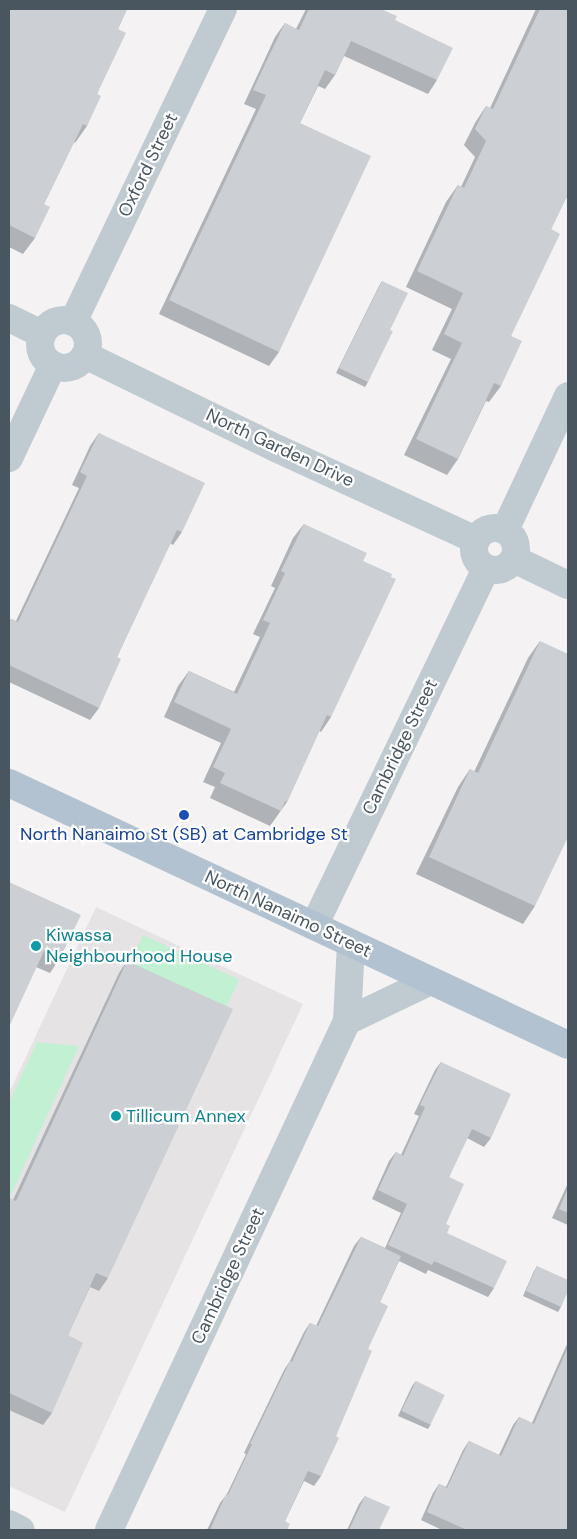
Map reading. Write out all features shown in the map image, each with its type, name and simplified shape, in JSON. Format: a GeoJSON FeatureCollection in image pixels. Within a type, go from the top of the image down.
{"type":"FeatureCollection","features":[{"type":"Feature","properties":{"kind":"main road","name":"North Nanaimo Street"},"geometry":{"type":"LineString","coordinates":[[9,783],[568,1045]]}},
{"type":"Feature","properties":{"kind":"street","name":"Oxford Street"},"geometry":{"type":"LineString","coordinates":[[73,322],[223,9]]}},
{"type":"Feature","properties":{"kind":"street"},"geometry":{"type":"LineString","coordinates":[[9,318],[42,334]]}},
{"type":"Feature","properties":{"kind":"street"},"geometry":{"type":"LineString","coordinates":[[59,321],[73,322],[85,332],[88,347],[85,355],[74,365],[67,367],[52,365],[43,355],[40,341],[42,334],[52,323],[59,321]]}},
{"type":"Feature","properties":{"kind":"street","name":"North Garden Drive"},"geometry":{"type":"LineString","coordinates":[[85,355],[278,449],[476,540]]}},
{"type":"Feature","properties":{"kind":"street"},"geometry":{"type":"LineString","coordinates":[[9,458],[52,365]]}},
{"type":"Feature","properties":{"kind":"street"},"geometry":{"type":"LineString","coordinates":[[505,530],[568,396]]}},
{"type":"Feature","properties":{"kind":"street"},"geometry":{"type":"LineString","coordinates":[[491,528],[505,530],[514,539],[516,545],[514,559],[505,568],[492,570],[486,568],[476,560],[474,546],[476,540],[480,534],[491,528]]}},
{"type":"Feature","properties":{"kind":"street"},"geometry":{"type":"LineString","coordinates":[[514,559],[568,585]]}},
{"type":"Feature","properties":{"kind":"street","name":"Cambridge Street"},"geometry":{"type":"LineString","coordinates":[[314,926],[486,568]]}},
{"type":"Feature","properties":{"kind":"street","name":"Cambridge Street"},"geometry":{"type":"LineString","coordinates":[[109,1530],[347,1021],[351,944]]}},
{"type":"Feature","properties":{"kind":"street"},"geometry":{"type":"LineString","coordinates":[[347,1021],[431,981]]}},
{"type":"Feature","properties":{"kind":"street"},"geometry":{"type":"LineString","coordinates":[[9,1524],[21,1530]]}},
{"type":"Feature","properties":{"kind":"shaded area"},"geometry":{"type":"Polygon","coordinates":[[[96,907],[303,1004],[65,1512],[9,1486],[9,1093],[96,907]]]}},
{"type":"Feature","properties":{"kind":"green space"},"geometry":{"type":"Polygon","coordinates":[[[143,935],[239,980],[221,1018],[125,973],[143,935]]]}},
{"type":"Feature","properties":{"kind":"green space"},"geometry":{"type":"Polygon","coordinates":[[[37,1042],[79,1046],[9,1199],[9,1103],[37,1042]]]}},
{"type":"Feature","properties":{"kind":"building"},"geometry":{"type":"Polygon","coordinates":[[[9,9],[127,9],[118,29],[126,33],[97,94],[101,96],[87,126],[83,124],[44,204],[50,207],[35,238],[9,225],[9,9]]]}},
{"type":"Feature","properties":{"kind":"building"},"geometry":{"type":"Polygon","coordinates":[[[309,9],[384,9],[397,16],[395,20],[453,48],[437,80],[351,41],[335,75],[325,70],[300,123],[371,156],[279,352],[169,300],[266,95],[253,90],[267,60],[285,23],[299,30],[309,9]]]}},
{"type":"Feature","properties":{"kind":"building"},"geometry":{"type":"Polygon","coordinates":[[[540,9],[568,9],[568,194],[551,229],[560,234],[511,336],[522,341],[501,386],[494,383],[458,459],[416,439],[462,343],[444,334],[463,293],[417,271],[458,185],[464,188],[486,141],[475,129],[486,106],[493,109],[540,9]]]}},
{"type":"Feature","properties":{"kind":"building"},"geometry":{"type":"Polygon","coordinates":[[[382,281],[408,293],[390,330],[393,331],[368,382],[339,368],[382,281]]]}},
{"type":"Feature","properties":{"kind":"building"},"geometry":{"type":"Polygon","coordinates":[[[99,433],[205,483],[182,532],[177,530],[117,657],[121,659],[99,708],[9,665],[9,624],[11,619],[18,622],[87,476],[80,472],[99,433]]]}},
{"type":"Feature","properties":{"kind":"building"},"geometry":{"type":"Polygon","coordinates":[[[304,524],[367,553],[363,561],[392,574],[391,577],[396,579],[331,717],[327,715],[287,802],[285,801],[281,811],[220,783],[225,773],[213,767],[231,729],[174,702],[189,671],[237,694],[270,623],[263,620],[285,573],[281,571],[304,524]]]}},
{"type":"Feature","properties":{"kind":"building"},"geometry":{"type":"Polygon","coordinates":[[[540,641],[568,654],[568,837],[535,906],[429,857],[470,769],[478,773],[540,641]]]}},
{"type":"Feature","properties":{"kind":"building"},"geometry":{"type":"Polygon","coordinates":[[[9,882],[81,915],[60,958],[44,951],[9,1027],[9,882]]]}},
{"type":"Feature","properties":{"kind":"building","name":"Tillicum Annex"},"geometry":{"type":"Polygon","coordinates":[[[127,961],[233,1009],[108,1278],[96,1273],[68,1335],[83,1343],[52,1413],[9,1393],[9,1198],[16,1201],[127,961]]]}},
{"type":"Feature","properties":{"kind":"building"},"geometry":{"type":"Polygon","coordinates":[[[441,1062],[511,1094],[491,1138],[472,1129],[449,1177],[464,1184],[446,1224],[450,1226],[447,1233],[507,1261],[494,1288],[434,1261],[432,1265],[388,1245],[407,1204],[378,1190],[396,1152],[403,1156],[425,1107],[420,1105],[441,1062]]]}},
{"type":"Feature","properties":{"kind":"building"},"geometry":{"type":"Polygon","coordinates":[[[568,1188],[568,1213],[559,1209],[568,1188]]]}},
{"type":"Feature","properties":{"kind":"building"},"geometry":{"type":"Polygon","coordinates":[[[361,1237],[401,1256],[380,1302],[388,1306],[368,1349],[372,1351],[336,1436],[339,1438],[321,1476],[308,1471],[285,1521],[290,1524],[287,1530],[210,1530],[290,1361],[292,1362],[310,1323],[318,1326],[361,1237]]]}},
{"type":"Feature","properties":{"kind":"building"},"geometry":{"type":"Polygon","coordinates":[[[537,1266],[568,1280],[568,1291],[561,1307],[526,1291],[537,1266]]]}},
{"type":"Feature","properties":{"kind":"building"},"geometry":{"type":"Polygon","coordinates":[[[568,1347],[568,1530],[467,1530],[427,1512],[439,1484],[447,1488],[469,1441],[501,1456],[519,1417],[534,1424],[568,1347]]]}},
{"type":"Feature","properties":{"kind":"building"},"geometry":{"type":"Polygon","coordinates":[[[416,1381],[445,1395],[430,1425],[402,1411],[416,1381]]]}},
{"type":"Feature","properties":{"kind":"building"},"geometry":{"type":"Polygon","coordinates":[[[365,1496],[390,1507],[379,1530],[349,1530],[365,1496]]]}},
{"type":"Feature","properties":{"kind":"place","name":"North Nanaimo St (SB) at Cambridge St"},"geometry":{"type":"Point","coordinates":[184,815]}},
{"type":"Feature","properties":{"kind":"place","name":"Kiwassa Neighbourhood House"},"geometry":{"type":"Point","coordinates":[36,946]}},
{"type":"Feature","properties":{"kind":"place","name":"Tillicum Annex"},"geometry":{"type":"Point","coordinates":[116,1116]}}]}
